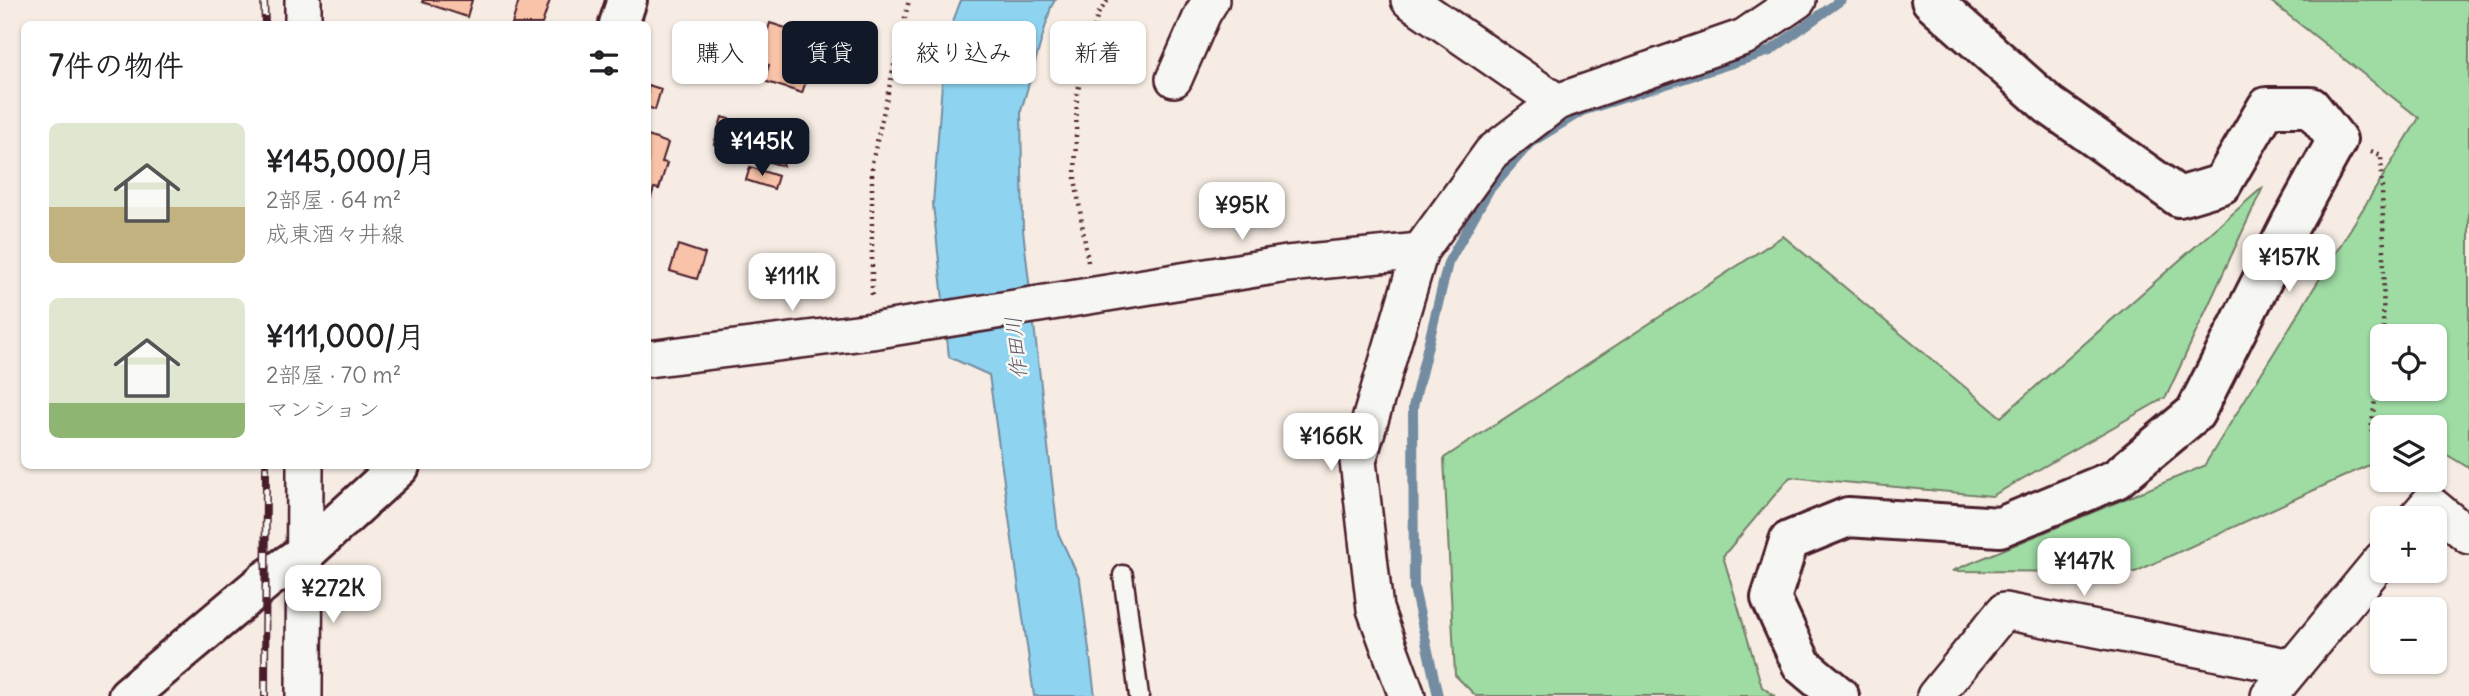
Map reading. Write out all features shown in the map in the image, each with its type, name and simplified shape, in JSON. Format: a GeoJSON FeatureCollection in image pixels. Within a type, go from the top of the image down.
{"type":"FeatureCollection","features":[{"type":"Feature","properties":{"kind":"street"},"geometry":{"type":"LineString","coordinates":[[303,0],[303,21]]}},
{"type":"Feature","properties":{"kind":"street"},"geometry":{"type":"LineString","coordinates":[[620,21],[627,0]]}},
{"type":"Feature","properties":{"kind":"street"},"geometry":{"type":"LineString","coordinates":[[1174,79],[1211,0]]}},
{"type":"Feature","properties":{"kind":"street"},"geometry":{"type":"LineString","coordinates":[[1409,0],[1557,102]]}},
{"type":"Feature","properties":{"kind":"street"},"geometry":{"type":"LineString","coordinates":[[1407,696],[1375,608],[1358,461],[1420,251],[1492,152],[1557,102],[1744,37],[1798,0]]}},
{"type":"Feature","properties":{"kind":"street"},"geometry":{"type":"LineString","coordinates":[[1839,696],[1802,665],[1770,598],[1789,541],[1848,517],[2000,527],[2116,479],[2195,413],[2285,234],[2337,141],[2311,107],[2267,107],[2222,184],[2179,197],[2049,105],[1931,0]]}},
{"type":"Feature","properties":{"kind":"street"},"geometry":{"type":"LineString","coordinates":[[651,359],[872,331],[1287,264],[1420,251]]}},
{"type":"Feature","properties":{"kind":"street"},"geometry":{"type":"LineString","coordinates":[[304,696],[305,469]]}},
{"type":"Feature","properties":{"kind":"street"},"geometry":{"type":"LineString","coordinates":[[128,696],[266,580],[305,553],[397,469]]}},
{"type":"Feature","properties":{"kind":"street"},"geometry":{"type":"LineString","coordinates":[[2447,518],[2469,536]]}},
{"type":"Feature","properties":{"kind":"street"},"geometry":{"type":"LineString","coordinates":[[2269,696],[2370,573]]}},
{"type":"Feature","properties":{"kind":"street"},"geometry":{"type":"LineString","coordinates":[[1935,696],[2004,611],[2291,667]]}},
{"type":"Feature","properties":{"kind":"lane"},"geometry":{"type":"LineString","coordinates":[[1123,575],[1139,696]]}},
{"type":"Feature","properties":{"kind":"path"},"geometry":{"type":"LineString","coordinates":[[872,331],[872,163],[909,0]]}},
{"type":"Feature","properties":{"kind":"path"},"geometry":{"type":"LineString","coordinates":[[1083,296],[1076,178],[1077,94],[1098,15],[1108,0]]}},
{"type":"Feature","properties":{"kind":"path"},"geometry":{"type":"LineString","coordinates":[[2337,141],[2381,155],[2383,324]]}},
{"type":"Feature","properties":{"kind":"green space"},"geometry":{"type":"Polygon","coordinates":[[[2269,0],[2469,0],[2469,468],[2447,455],[2447,415],[2370,415],[2370,464],[2135,572],[1952,571],[2204,466],[2419,118],[2269,0]]]}},
{"type":"Feature","properties":{"kind":"green space"},"geometry":{"type":"Polygon","coordinates":[[[2263,187],[2166,397],[1992,496],[1790,477],[1723,556],[1762,687],[1775,696],[1476,696],[1455,675],[1444,458],[1783,236],[2001,417],[2263,187]]]}},
{"type":"Feature","properties":{"kind":"water"},"geometry":{"type":"Polygon","coordinates":[[[961,0],[1055,0],[1036,59],[1036,21],[953,21],[961,0]]]}},
{"type":"Feature","properties":{"kind":"water","name":"作田川"},"geometry":{"type":"Polygon","coordinates":[[[942,84],[1029,84],[1021,111],[1023,230],[1058,533],[1080,580],[1095,696],[1034,696],[989,375],[949,357],[933,204],[942,84]]]}},
{"type":"Feature","properties":{"kind":"building"},"geometry":{"type":"Polygon","coordinates":[[[472,0],[467,17],[422,2],[472,0]]]}},
{"type":"Feature","properties":{"kind":"building"},"geometry":{"type":"Polygon","coordinates":[[[519,0],[550,0],[543,21],[513,21],[519,0]]]}},
{"type":"Feature","properties":{"kind":"building"},"geometry":{"type":"Polygon","coordinates":[[[770,23],[782,27],[782,84],[805,84],[802,93],[768,82],[770,23]]]}},
{"type":"Feature","properties":{"kind":"building"},"geometry":{"type":"Polygon","coordinates":[[[651,86],[661,89],[655,110],[651,108],[651,86]]]}},
{"type":"Feature","properties":{"kind":"building"},"geometry":{"type":"Polygon","coordinates":[[[722,117],[761,129],[752,156],[714,144],[722,117]]]}},
{"type":"Feature","properties":{"kind":"building"},"geometry":{"type":"Polygon","coordinates":[[[651,137],[668,143],[662,162],[667,163],[659,189],[654,188],[651,198],[651,137]]]}},
{"type":"Feature","properties":{"kind":"building"},"geometry":{"type":"Polygon","coordinates":[[[763,139],[790,147],[783,166],[757,158],[763,139]]]}},
{"type":"Feature","properties":{"kind":"building"},"geometry":{"type":"Polygon","coordinates":[[[750,167],[778,176],[774,189],[746,180],[750,167]]]}},
{"type":"Feature","properties":{"kind":"building"},"geometry":{"type":"Polygon","coordinates":[[[678,245],[705,254],[697,279],[670,271],[678,245]]]}},
{"type":"Feature","properties":{"kind":"waterway"},"geometry":{"type":"LineString","coordinates":[[1438,696],[1414,588],[1413,407],[1448,263],[1489,190],[1530,143],[1582,111],[1770,51],[1841,0]]}},
{"type":"Feature","properties":{"kind":"railway"},"geometry":{"type":"LineString","coordinates":[[264,0],[265,21]]}},
{"type":"Feature","properties":{"kind":"railway"},"geometry":{"type":"LineString","coordinates":[[265,696],[266,469]]}}]}
